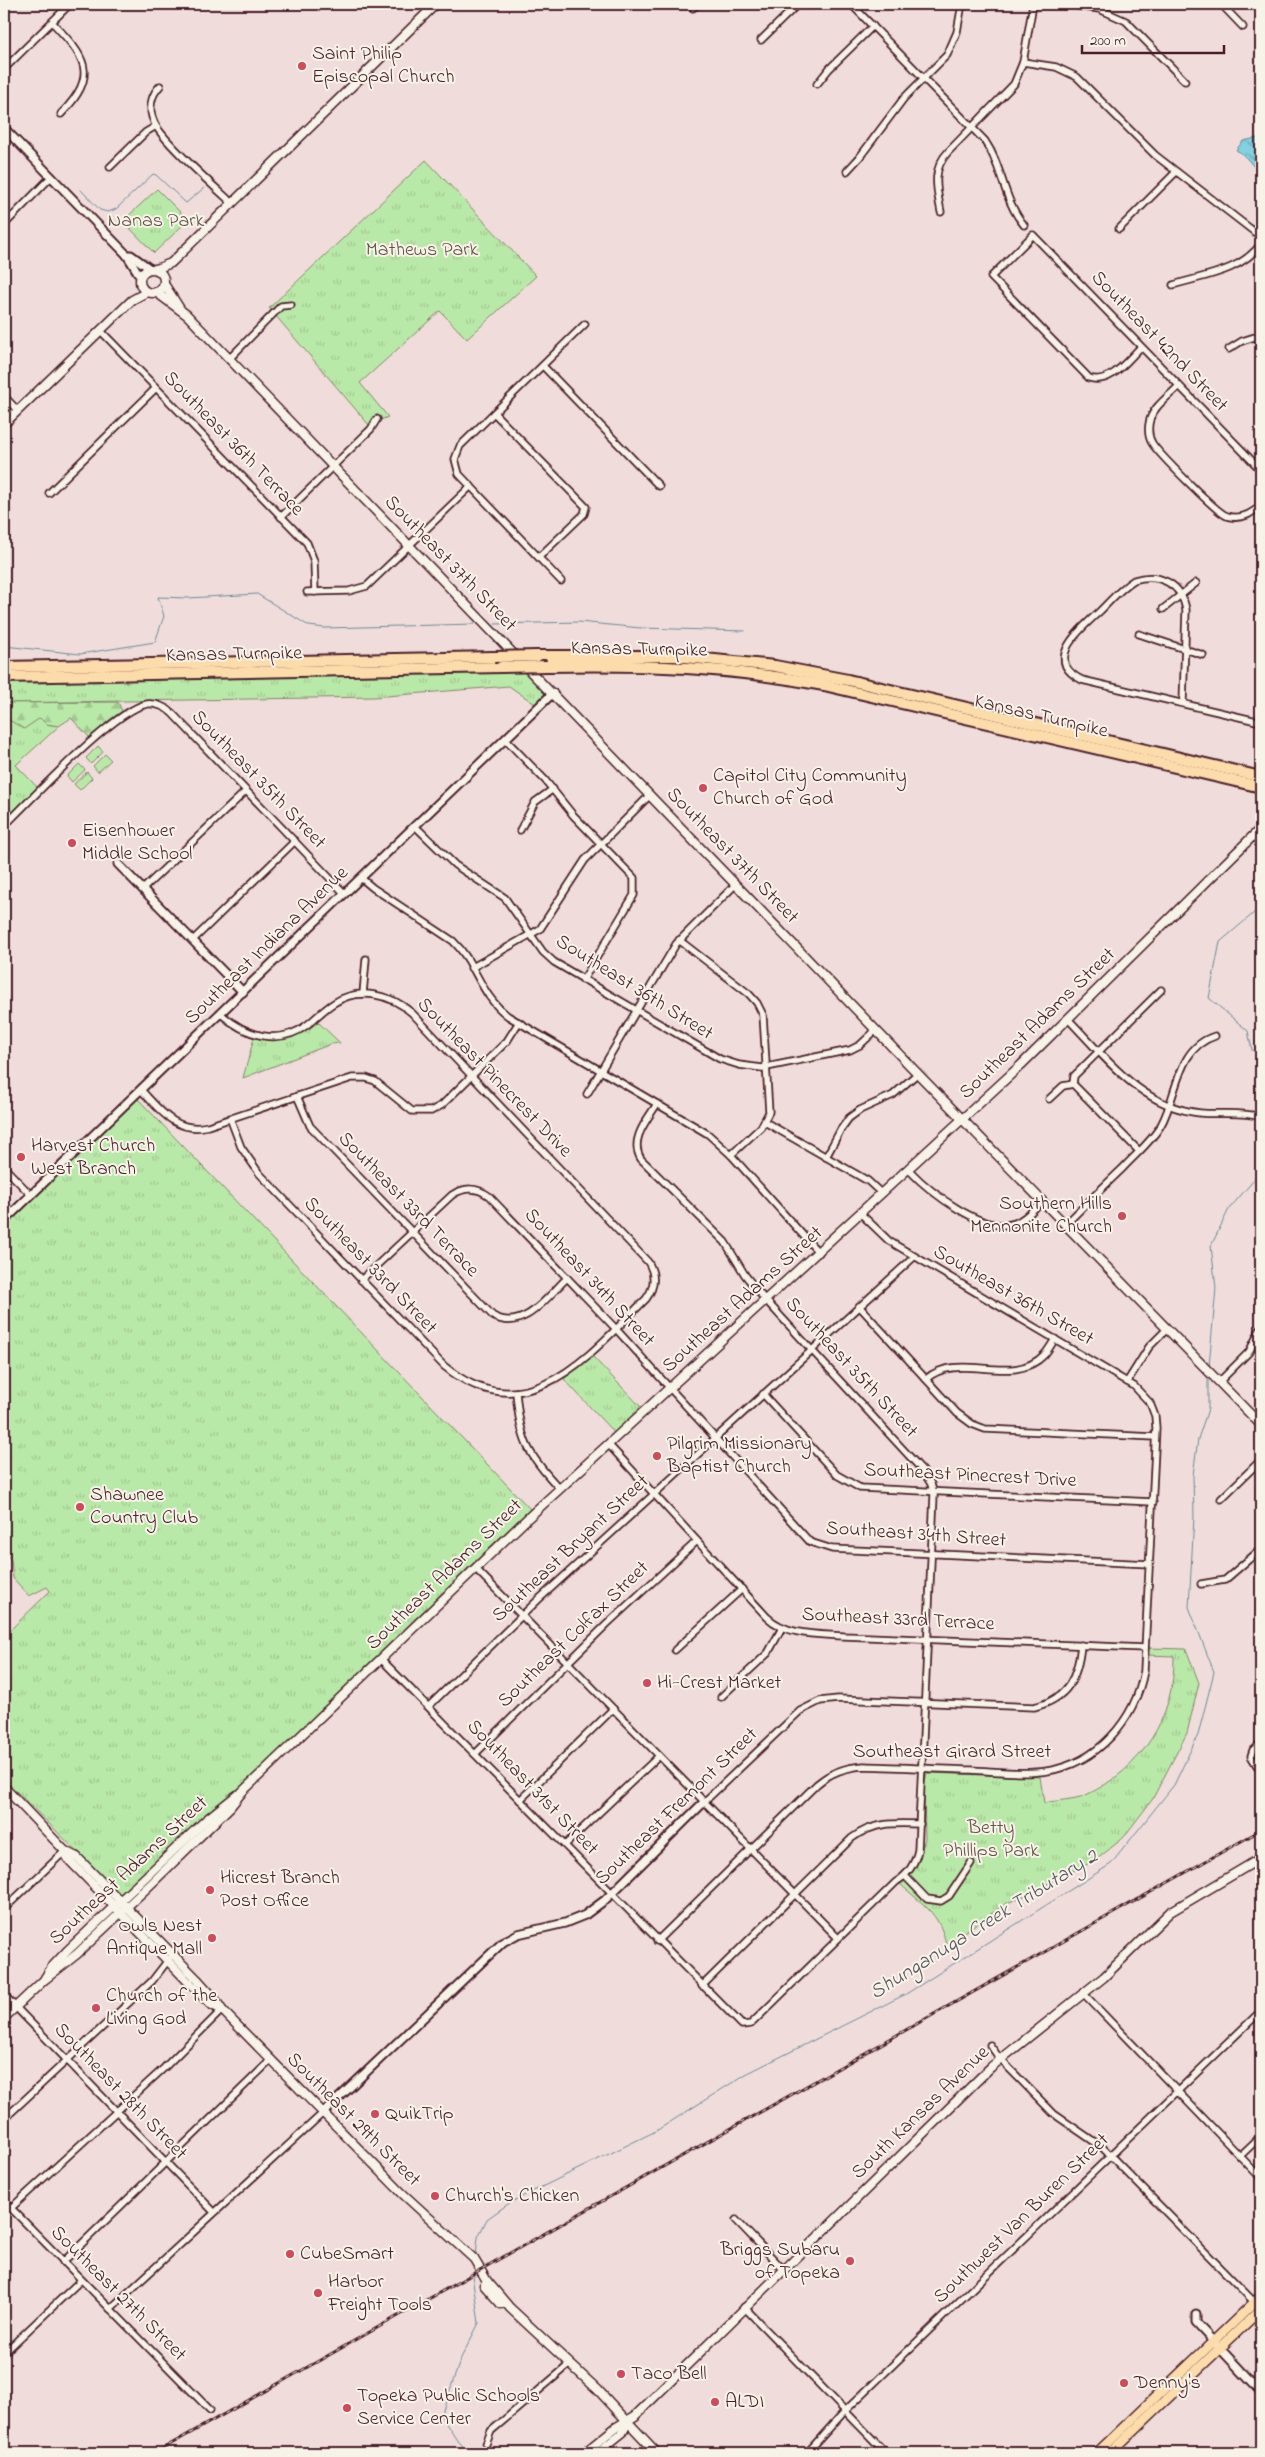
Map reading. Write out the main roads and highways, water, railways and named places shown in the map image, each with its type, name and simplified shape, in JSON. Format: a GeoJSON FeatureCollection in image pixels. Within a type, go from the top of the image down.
{"type":"FeatureCollection","features":[{"type":"Feature","properties":{"kind":"highway","name":"Kansas Turnpike"},"geometry":{"type":"LineString","coordinates":[[4,667],[537,656],[675,656],[784,668],[848,680],[1261,777]]}},
{"type":"Feature","properties":{"kind":"highway","name":"Kansas Turnpike"},"geometry":{"type":"LineString","coordinates":[[4,677],[547,666],[678,666],[779,676],[833,687],[1261,787]]}},
{"type":"Feature","properties":{"kind":"main road"},"geometry":{"type":"LineString","coordinates":[[132,300],[140,280],[153,269],[171,262],[436,4]]}},
{"type":"Feature","properties":{"kind":"main road"},"geometry":{"type":"LineString","coordinates":[[4,424],[132,300],[148,292],[156,292],[164,281],[171,262]]}},
{"type":"Feature","properties":{"kind":"main road","name":"Southeast 37th Street"},"geometry":{"type":"LineString","coordinates":[[153,269],[164,281],[180,309],[553,693],[962,1120],[1261,1425]]}},
{"type":"Feature","properties":{"kind":"main road"},"geometry":{"type":"LineString","coordinates":[[140,280],[148,292]]}},
{"type":"Feature","properties":{"kind":"main road","name":"Southeast 37th Street"},"geometry":{"type":"LineString","coordinates":[[156,292],[175,308],[180,309]]}},
{"type":"Feature","properties":{"kind":"main road","name":"Southeast Adams Street"},"geometry":{"type":"LineString","coordinates":[[4,2018],[120,1913],[230,1807],[242,1792],[560,1489],[962,1120],[1068,1019],[1261,828]]}},
{"type":"Feature","properties":{"kind":"main road","name":"Southeast 29th Street"},"geometry":{"type":"LineString","coordinates":[[5,1792],[65,1851],[78,1857],[215,1998],[222,2010],[323,2113],[402,2193],[474,2259],[487,2281],[510,2308],[599,2390],[657,2453]]}},
{"type":"Feature","properties":{"kind":"main road","name":"Southeast Adams Street"},"geometry":{"type":"LineString","coordinates":[[44,1980],[57,1962],[120,1901],[207,1819],[233,1797],[242,1792]]}},
{"type":"Feature","properties":{"kind":"main road","name":"Southeast 29th Street"},"geometry":{"type":"LineString","coordinates":[[65,1851],[68,1860],[167,1961],[210,2004],[222,2010]]}},
{"type":"Feature","properties":{"kind":"main road","name":"South Kansas Avenue"},"geometry":{"type":"LineString","coordinates":[[597,2453],[622,2433],[628,2422],[973,2083],[1119,1964],[1170,1912],[1261,1858]]}},
{"type":"Feature","properties":{"kind":"main road"},"geometry":{"type":"LineString","coordinates":[[1097,2453],[1130,2428],[1259,2304]]}},
{"type":"Feature","properties":{"kind":"main road","name":"South Kansas Avenue"},"geometry":{"type":"LineString","coordinates":[[584,2453],[615,2428],[628,2422]]}},
{"type":"Feature","properties":{"kind":"main road"},"geometry":{"type":"LineString","coordinates":[[1110,2453],[1130,2428]]}},
{"type":"Feature","properties":{"kind":"water"},"geometry":{"type":"Polygon","coordinates":[[[1261,137],[1261,174],[1236,150],[1243,141],[1261,137]]]}},
{"type":"Feature","properties":{"kind":"waterway"},"geometry":{"type":"LineString","coordinates":[[81,190],[100,210],[108,212],[116,209],[153,174],[186,203],[204,188]]}},
{"type":"Feature","properties":{"kind":"waterway"},"geometry":{"type":"LineString","coordinates":[[4,646],[80,654],[155,642],[164,616],[158,597],[188,598],[257,594],[309,626],[325,628],[475,624]]}},
{"type":"Feature","properties":{"kind":"waterway"},"geometry":{"type":"LineString","coordinates":[[495,624],[579,622],[641,628],[745,631]]}},
{"type":"Feature","properties":{"kind":"waterway","name":"Shunganuga Creek Tributary 2"},"geometry":{"type":"LineString","coordinates":[[1261,853],[1261,862]]}},
{"type":"Feature","properties":{"kind":"waterway","name":"Shunganuga Creek Tributary 2"},"geometry":{"type":"LineString","coordinates":[[1261,899],[1254,913],[1220,942],[1209,998],[1248,1031],[1252,1050],[1261,1055]]}},
{"type":"Feature","properties":{"kind":"waterway","name":"Shunganuga Creek Tributary 2"},"geometry":{"type":"LineString","coordinates":[[1209,1366],[1216,1288],[1211,1246],[1229,1209],[1254,1180],[1261,1161]]}},
{"type":"Feature","properties":{"kind":"waterway","name":"Shunganuga Creek Tributary 2"},"geometry":{"type":"LineString","coordinates":[[476,2256],[478,2237],[487,2219],[511,2202],[656,2131],[746,2074],[906,1994],[1111,1864],[1174,1785],[1198,1735],[1214,1672],[1189,1607],[1194,1517],[1193,1475],[1198,1439],[1208,1409],[1208,1375]]}},
{"type":"Feature","properties":{"kind":"waterway","name":"Shunganuga Creek Tributary 2"},"geometry":{"type":"LineString","coordinates":[[469,2453],[458,2442],[441,2416],[461,2358],[479,2323],[473,2282],[475,2267]]}},
{"type":"Feature","properties":{"kind":"railway"},"geometry":{"type":"LineString","coordinates":[[155,2453],[1261,1830]]}},
{"type":"Feature","properties":{"kind":"place","name":"Saint Philip Episcopal Church"},"geometry":{"type":"Point","coordinates":[302,66]}},
{"type":"Feature","properties":{"kind":"place","name":"Capitol City Community Church of God"},"geometry":{"type":"Point","coordinates":[703,788]}},
{"type":"Feature","properties":{"kind":"place","name":"Eisenhower Middle School"},"geometry":{"type":"Point","coordinates":[72,843]}},
{"type":"Feature","properties":{"kind":"place","name":"Harvest Church West Branch"},"geometry":{"type":"Point","coordinates":[21,1157]}},
{"type":"Feature","properties":{"kind":"place","name":"Southern Hills Mennonite Church"},"geometry":{"type":"Point","coordinates":[1122,1216]}},
{"type":"Feature","properties":{"kind":"place","name":"Pilgrim Missionary Baptist Church"},"geometry":{"type":"Point","coordinates":[657,1456]}},
{"type":"Feature","properties":{"kind":"place","name":"Shawnee Country Club"},"geometry":{"type":"Point","coordinates":[80,1507]}},
{"type":"Feature","properties":{"kind":"place","name":"Hi-Crest Market"},"geometry":{"type":"Point","coordinates":[647,1683]}},
{"type":"Feature","properties":{"kind":"place","name":"Hicrest Branch Post Office"},"geometry":{"type":"Point","coordinates":[210,1890]}},
{"type":"Feature","properties":{"kind":"place","name":"Owls Nest Antique Mall"},"geometry":{"type":"Point","coordinates":[212,1938]}},
{"type":"Feature","properties":{"kind":"place","name":"Church of the Living God"},"geometry":{"type":"Point","coordinates":[96,2008]}},
{"type":"Feature","properties":{"kind":"place","name":"QuikTrip"},"geometry":{"type":"Point","coordinates":[375,2114]}},
{"type":"Feature","properties":{"kind":"place","name":"Church's Chicken"},"geometry":{"type":"Point","coordinates":[435,2196]}},
{"type":"Feature","properties":{"kind":"place","name":"CubeSmart"},"geometry":{"type":"Point","coordinates":[290,2254]}},
{"type":"Feature","properties":{"kind":"place","name":"Briggs Subaru of Topeka"},"geometry":{"type":"Point","coordinates":[850,2261]}},
{"type":"Feature","properties":{"kind":"place","name":"Harbor Freight Tools"},"geometry":{"type":"Point","coordinates":[318,2293]}},
{"type":"Feature","properties":{"kind":"place","name":"Taco Bell"},"geometry":{"type":"Point","coordinates":[621,2374]}},
{"type":"Feature","properties":{"kind":"place","name":"Denny's"},"geometry":{"type":"Point","coordinates":[1124,2383]}},
{"type":"Feature","properties":{"kind":"place","name":"ALDI"},"geometry":{"type":"Point","coordinates":[715,2402]}},
{"type":"Feature","properties":{"kind":"place","name":"Topeka Public Schools Service Center"},"geometry":{"type":"Point","coordinates":[347,2408]}},
{"type":"Feature","properties":{"kind":"park label","name":"Nanas Park"},"geometry":{"type":"Point","coordinates":[156,221]}},
{"type":"Feature","properties":{"kind":"park label","name":"Mathews Park"},"geometry":{"type":"Point","coordinates":[422,250]}},
{"type":"Feature","properties":{"kind":"park label","name":"Betty Phillips Park"},"geometry":{"type":"Point","coordinates":[991,1840]}}]}
